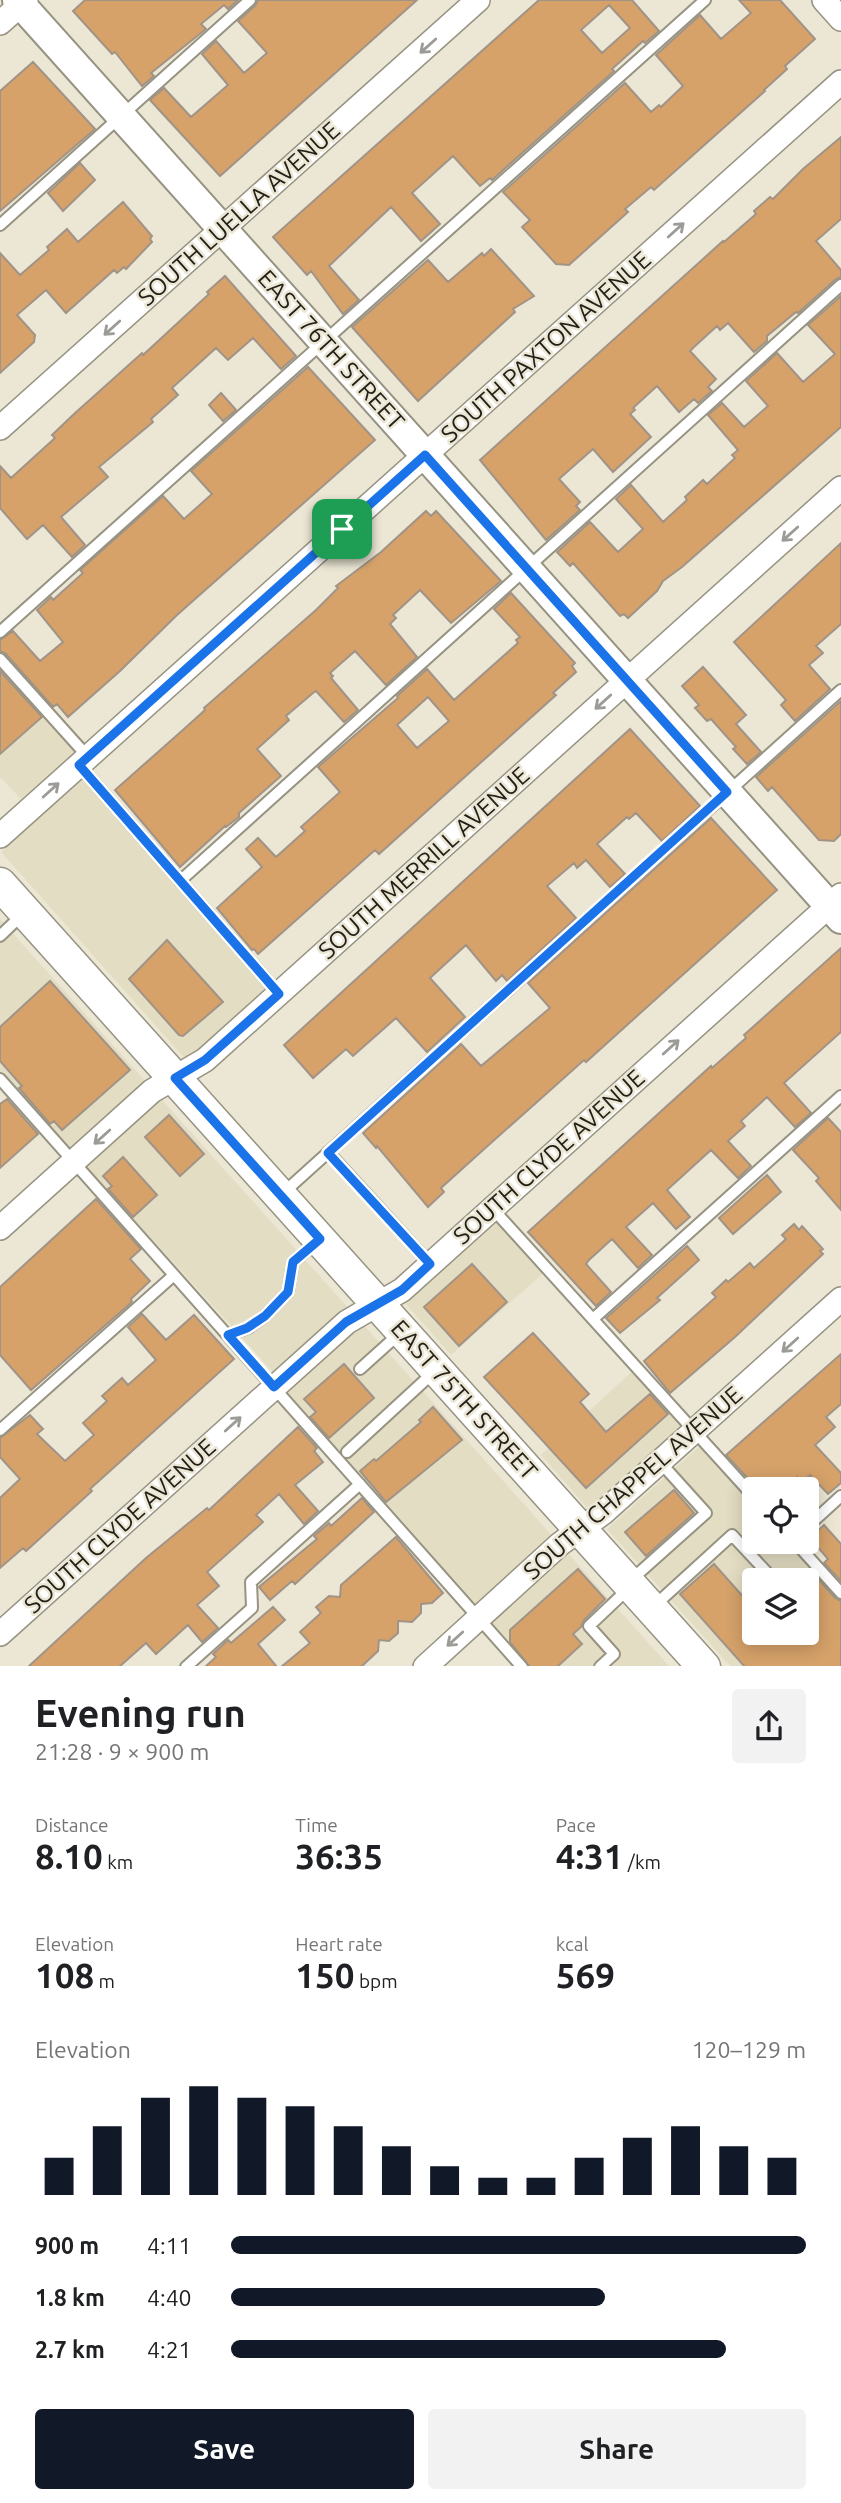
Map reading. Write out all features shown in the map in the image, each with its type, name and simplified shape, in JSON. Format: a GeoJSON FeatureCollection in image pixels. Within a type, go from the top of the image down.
{"type":"FeatureCollection","features":[{"type":"Feature","properties":{"kind":"main road","name":"EAST 75TH STREET"},"geometry":{"type":"LineString","coordinates":[[0,884],[703,1666]]}},
{"type":"Feature","properties":{"kind":"street","name":"SOUTH LUELLA AVENUE"},"geometry":{"type":"LineString","coordinates":[[0,428],[478,0]]}},
{"type":"Feature","properties":{"kind":"street"},"geometry":{"type":"LineString","coordinates":[[824,0],[841,19]]}},
{"type":"Feature","properties":{"kind":"street","name":"EAST 76TH STREET"},"geometry":{"type":"LineString","coordinates":[[16,7],[121,116],[727,792],[837,907]]}},
{"type":"Feature","properties":{"kind":"street","name":"SOUTH PAXTON AVENUE"},"geometry":{"type":"LineString","coordinates":[[0,836],[841,82]]}},
{"type":"Feature","properties":{"kind":"street","name":"SOUTH MERRILL AVENUE"},"geometry":{"type":"LineString","coordinates":[[0,1228],[152,1091],[205,1060],[841,488]]}},
{"type":"Feature","properties":{"kind":"street","name":"SOUTH CLYDE AVENUE"},"geometry":{"type":"LineString","coordinates":[[0,1634],[346,1322],[402,1290],[837,907]]}},
{"type":"Feature","properties":{"kind":"street","name":"SOUTH CHAPPEL AVENUE"},"geometry":{"type":"LineString","coordinates":[[426,1666],[560,1544],[603,1513],[841,1300]]}},
{"type":"Feature","properties":{"kind":"lane"},"geometry":{"type":"LineString","coordinates":[[0,225],[250,0]]}},
{"type":"Feature","properties":{"kind":"lane"},"geometry":{"type":"LineString","coordinates":[[0,632],[705,0]]}},
{"type":"Feature","properties":{"kind":"lane"},"geometry":{"type":"LineString","coordinates":[[180,880],[841,285]]}},
{"type":"Feature","properties":{"kind":"lane"},"geometry":{"type":"LineString","coordinates":[[0,659],[180,880],[279,994]]}},
{"type":"Feature","properties":{"kind":"lane"},"geometry":{"type":"LineString","coordinates":[[280,1196],[841,690]]}},
{"type":"Feature","properties":{"kind":"lane"},"geometry":{"type":"LineString","coordinates":[[0,936],[25,912]]}},
{"type":"Feature","properties":{"kind":"lane"},"geometry":{"type":"LineString","coordinates":[[0,1079],[521,1666]]}},
{"type":"Feature","properties":{"kind":"lane"},"geometry":{"type":"LineString","coordinates":[[593,1319],[841,1096]]}},
{"type":"Feature","properties":{"kind":"lane"},"geometry":{"type":"LineString","coordinates":[[328,1153],[430,1264]]}},
{"type":"Feature","properties":{"kind":"lane"},"geometry":{"type":"LineString","coordinates":[[492,1208],[742,1484]]}},
{"type":"Feature","properties":{"kind":"lane"},"geometry":{"type":"LineString","coordinates":[[228,1335],[247,1328],[265,1316],[288,1292],[293,1262],[320,1239]]}},
{"type":"Feature","properties":{"kind":"lane"},"geometry":{"type":"LineString","coordinates":[[0,1430],[174,1275]]}},
{"type":"Feature","properties":{"kind":"lane"},"geometry":{"type":"LineString","coordinates":[[360,1369],[402,1331]]}},
{"type":"Feature","properties":{"kind":"lane"},"geometry":{"type":"LineString","coordinates":[[347,1451],[437,1370]]}},
{"type":"Feature","properties":{"kind":"lane"},"geometry":{"type":"LineString","coordinates":[[637,1592],[706,1513],[660,1462]]}},
{"type":"Feature","properties":{"kind":"lane"},"geometry":{"type":"LineString","coordinates":[[187,1666],[252,1608],[251,1582],[360,1484]]}},
{"type":"Feature","properties":{"kind":"lane"},"geometry":{"type":"LineString","coordinates":[[819,1516],[841,1496]]}},
{"type":"Feature","properties":{"kind":"lane"},"geometry":{"type":"LineString","coordinates":[[601,1666],[614,1654],[589,1626],[637,1592],[732,1535],[763,1568]]}},
{"type":"Feature","properties":{"kind":"lane"},"geometry":{"type":"LineString","coordinates":[[805,1554],[841,1593]]}},
{"type":"Feature","properties":{"kind":"shaded area"},"geometry":{"type":"Polygon","coordinates":[[[0,659],[80,749],[21,799],[0,777],[0,659]]]}},
{"type":"Feature","properties":{"kind":"shaded area"},"geometry":{"type":"Polygon","coordinates":[[[87,774],[272,987],[188,1062],[1,852],[87,774]]]}},
{"type":"Feature","properties":{"kind":"shaded area"},"geometry":{"type":"Polygon","coordinates":[[[0,919],[669,1666],[521,1666],[292,1406],[284,1384],[0,1072],[0,919]]]}},
{"type":"Feature","properties":{"kind":"shaded area"},"geometry":{"type":"Polygon","coordinates":[[[500,1216],[548,1269],[451,1355],[404,1302],[500,1216]]]}},
{"type":"Feature","properties":{"kind":"shaded area"},"geometry":{"type":"Polygon","coordinates":[[[637,1367],[688,1424],[589,1510],[541,1455],[637,1367]]]}},
{"type":"Feature","properties":{"kind":"shaded area"},"geometry":{"type":"Polygon","coordinates":[[[704,1442],[742,1484],[742,1554],[806,1554],[818,1568],[742,1568],[742,1645],[819,1645],[819,1569],[841,1593],[841,1666],[730,1666],[607,1529],[704,1442]]]}},
{"type":"Feature","properties":{"kind":"building"},"geometry":{"type":"Polygon","coordinates":[[[85,0],[238,0],[228,9],[224,5],[201,24],[206,29],[151,73],[154,76],[142,86],[115,52],[112,54],[73,11],[85,0]]]}},
{"type":"Feature","properties":{"kind":"building"},"geometry":{"type":"Polygon","coordinates":[[[258,0],[417,0],[220,176],[150,100],[164,88],[191,117],[228,85],[202,54],[216,41],[244,73],[267,53],[238,21],[258,0]]]}},
{"type":"Feature","properties":{"kind":"building"},"geometry":{"type":"Polygon","coordinates":[[[539,0],[632,0],[659,31],[645,43],[643,41],[612,69],[614,71],[492,180],[490,178],[480,186],[453,156],[412,193],[440,224],[421,241],[391,207],[329,266],[359,300],[343,314],[311,271],[307,275],[273,237],[539,0]],[[609,5],[581,30],[602,53],[630,28],[609,5]]]}},
{"type":"Feature","properties":{"kind":"building"},"geometry":{"type":"Polygon","coordinates":[[[739,0],[780,0],[815,39],[785,66],[787,69],[765,91],[654,190],[651,187],[625,209],[628,212],[569,265],[556,264],[522,227],[530,220],[503,192],[625,83],[651,112],[659,105],[661,107],[683,86],[656,55],[700,15],[721,39],[751,13],[739,0]]]}},
{"type":"Feature","properties":{"kind":"building"},"geometry":{"type":"Polygon","coordinates":[[[33,62],[95,129],[0,211],[0,91],[33,62]]]}},
{"type":"Feature","properties":{"kind":"building"},"geometry":{"type":"Polygon","coordinates":[[[841,137],[841,219],[816,241],[841,270],[841,277],[767,336],[767,341],[754,352],[728,323],[720,330],[717,326],[690,351],[716,379],[708,387],[712,391],[698,403],[694,399],[679,412],[657,386],[630,414],[651,437],[613,472],[593,449],[559,479],[580,502],[576,506],[580,510],[546,540],[480,460],[756,214],[754,211],[770,197],[773,199],[841,137]]]}},
{"type":"Feature","properties":{"kind":"building"},"geometry":{"type":"Polygon","coordinates":[[[80,163],[95,180],[63,211],[48,193],[80,163]]]}},
{"type":"Feature","properties":{"kind":"building"},"geometry":{"type":"Polygon","coordinates":[[[123,202],[152,236],[152,242],[126,269],[124,267],[117,273],[114,270],[66,313],[46,290],[17,315],[35,335],[34,342],[0,373],[0,253],[20,275],[49,250],[47,247],[67,229],[78,242],[123,202]]]}},
{"type":"Feature","properties":{"kind":"building"},"geometry":{"type":"Polygon","coordinates":[[[491,249],[534,296],[513,309],[515,312],[418,401],[352,327],[428,260],[448,282],[482,253],[484,256],[491,249]]]}},
{"type":"Feature","properties":{"kind":"building"},"geometry":{"type":"Polygon","coordinates":[[[225,276],[296,356],[281,369],[253,338],[228,360],[216,348],[172,388],[178,395],[151,419],[153,422],[99,467],[108,477],[61,517],[85,545],[72,557],[43,525],[27,539],[0,508],[0,466],[11,478],[55,438],[52,435],[74,414],[142,353],[143,355],[225,276]]]}},
{"type":"Feature","properties":{"kind":"building"},"geometry":{"type":"Polygon","coordinates":[[[841,296],[841,427],[663,581],[657,591],[628,618],[624,614],[620,616],[573,563],[570,566],[557,552],[590,522],[618,552],[643,529],[616,499],[631,485],[663,522],[687,500],[685,497],[703,480],[707,484],[735,458],[732,455],[738,450],[708,415],[722,403],[744,427],[768,406],[746,381],[777,353],[803,382],[835,354],[808,325],[841,296]]]}},
{"type":"Feature","properties":{"kind":"building"},"geometry":{"type":"Polygon","coordinates":[[[308,367],[375,440],[177,615],[68,717],[57,704],[53,707],[6,654],[0,651],[0,640],[13,631],[40,661],[63,642],[37,610],[51,597],[53,600],[83,573],[80,570],[163,496],[184,519],[212,494],[191,471],[308,367]]]}},
{"type":"Feature","properties":{"kind":"building"},"geometry":{"type":"Polygon","coordinates":[[[221,393],[236,410],[223,421],[209,405],[221,393]]]}},
{"type":"Feature","properties":{"kind":"building"},"geometry":{"type":"Polygon","coordinates":[[[426,511],[431,516],[436,511],[501,581],[451,623],[420,590],[393,615],[396,618],[390,624],[417,657],[386,685],[355,651],[330,673],[333,676],[331,678],[358,710],[344,722],[316,691],[286,716],[289,720],[257,749],[281,776],[239,813],[239,817],[225,826],[180,867],[115,790],[316,610],[338,588],[336,586],[381,552],[426,511]]]}},
{"type":"Feature","properties":{"kind":"building"},"geometry":{"type":"Polygon","coordinates":[[[841,543],[841,624],[816,646],[823,653],[809,665],[830,689],[795,721],[781,705],[786,700],[734,642],[841,543]]]}},
{"type":"Feature","properties":{"kind":"building"},"geometry":{"type":"Polygon","coordinates":[[[511,593],[575,663],[572,666],[576,672],[553,693],[556,695],[379,854],[375,850],[258,954],[252,950],[217,908],[262,867],[246,849],[258,838],[276,857],[305,831],[301,827],[340,792],[318,767],[398,698],[397,696],[427,669],[454,700],[518,643],[516,640],[520,637],[494,609],[511,593]],[[428,697],[397,725],[417,748],[449,721],[428,697]]]}},
{"type":"Feature","properties":{"kind":"building"},"geometry":{"type":"Polygon","coordinates":[[[703,667],[746,715],[736,724],[761,752],[747,764],[711,719],[707,721],[695,708],[699,705],[682,686],[703,667]]]}},
{"type":"Feature","properties":{"kind":"building"},"geometry":{"type":"Polygon","coordinates":[[[0,671],[42,717],[0,754],[0,671]]]}},
{"type":"Feature","properties":{"kind":"building"},"geometry":{"type":"Polygon","coordinates":[[[841,701],[841,834],[834,841],[819,840],[772,787],[768,791],[756,777],[841,701]]]}},
{"type":"Feature","properties":{"kind":"building"},"geometry":{"type":"Polygon","coordinates":[[[630,729],[700,806],[662,841],[636,813],[629,819],[627,817],[597,844],[625,874],[610,887],[586,860],[577,868],[574,863],[547,886],[576,918],[507,981],[502,975],[496,981],[466,945],[430,978],[465,1017],[427,1052],[396,1018],[353,1056],[346,1049],[313,1078],[284,1045],[630,729]]]}},
{"type":"Feature","properties":{"kind":"building"},"geometry":{"type":"Polygon","coordinates":[[[711,818],[777,890],[441,1188],[444,1192],[428,1207],[363,1133],[461,1044],[481,1066],[550,1008],[528,983],[711,818]]]}},
{"type":"Feature","properties":{"kind":"building"},"geometry":{"type":"Polygon","coordinates":[[[167,940],[223,1002],[183,1036],[179,1035],[129,979],[167,940]]]}},
{"type":"Feature","properties":{"kind":"building"},"geometry":{"type":"Polygon","coordinates":[[[841,948],[841,1032],[784,1083],[811,1113],[795,1127],[767,1097],[741,1121],[745,1126],[728,1141],[751,1166],[738,1178],[711,1150],[667,1190],[690,1217],[676,1229],[653,1203],[626,1227],[652,1255],[638,1268],[612,1239],[589,1260],[586,1264],[611,1292],[596,1306],[528,1232],[711,1066],[712,1068],[746,1038],[744,1035],[841,948]]]}},
{"type":"Feature","properties":{"kind":"building"},"geometry":{"type":"Polygon","coordinates":[[[50,981],[130,1070],[62,1130],[54,1121],[50,1124],[0,1061],[0,1027],[50,981]]]}},
{"type":"Feature","properties":{"kind":"building"},"geometry":{"type":"Polygon","coordinates":[[[7,1099],[38,1134],[0,1168],[0,1104],[7,1099]]]}},
{"type":"Feature","properties":{"kind":"building"},"geometry":{"type":"Polygon","coordinates":[[[169,1115],[204,1154],[180,1176],[145,1137],[169,1115]]]}},
{"type":"Feature","properties":{"kind":"building"},"geometry":{"type":"Polygon","coordinates":[[[828,1118],[841,1132],[841,1210],[816,1181],[819,1178],[793,1150],[828,1118]]]}},
{"type":"Feature","properties":{"kind":"building"},"geometry":{"type":"Polygon","coordinates":[[[123,1157],[157,1195],[133,1217],[108,1189],[112,1186],[103,1176],[123,1157]]]}},
{"type":"Feature","properties":{"kind":"building"},"geometry":{"type":"Polygon","coordinates":[[[767,1175],[781,1192],[733,1234],[719,1218],[767,1175]]]}},
{"type":"Feature","properties":{"kind":"building"},"geometry":{"type":"Polygon","coordinates":[[[96,1199],[141,1249],[130,1259],[150,1281],[131,1299],[132,1302],[31,1390],[0,1355],[0,1287],[96,1199]]]}},
{"type":"Feature","properties":{"kind":"building"},"geometry":{"type":"Polygon","coordinates":[[[794,1224],[799,1230],[802,1226],[823,1249],[820,1251],[823,1254],[735,1337],[670,1393],[644,1361],[716,1297],[712,1293],[726,1280],[728,1282],[750,1263],[754,1268],[786,1239],[782,1235],[794,1224]]]}},
{"type":"Feature","properties":{"kind":"building"},"geometry":{"type":"Polygon","coordinates":[[[687,1246],[699,1260],[657,1298],[660,1300],[620,1333],[606,1318],[687,1246]]]}},
{"type":"Feature","properties":{"kind":"building"},"geometry":{"type":"Polygon","coordinates":[[[472,1264],[507,1302],[459,1346],[424,1307],[472,1264]]]}},
{"type":"Feature","properties":{"kind":"building"},"geometry":{"type":"Polygon","coordinates":[[[142,1314],[166,1340],[194,1315],[234,1359],[90,1489],[92,1491],[26,1551],[23,1548],[0,1568],[0,1498],[20,1479],[0,1457],[0,1438],[30,1415],[43,1429],[37,1434],[65,1461],[94,1435],[83,1423],[107,1401],[102,1396],[122,1378],[128,1385],[156,1360],[128,1327],[142,1314]]]}},
{"type":"Feature","properties":{"kind":"building"},"geometry":{"type":"Polygon","coordinates":[[[533,1333],[589,1394],[580,1402],[606,1432],[650,1394],[668,1414],[586,1488],[484,1377],[533,1333]]]}},
{"type":"Feature","properties":{"kind":"building"},"geometry":{"type":"Polygon","coordinates":[[[841,1354],[841,1404],[826,1417],[835,1427],[815,1445],[841,1473],[841,1483],[828,1494],[819,1484],[819,1477],[810,1475],[747,1477],[726,1455],[841,1354]]]}},
{"type":"Feature","properties":{"kind":"building"},"geometry":{"type":"Polygon","coordinates":[[[344,1364],[374,1398],[329,1438],[310,1417],[316,1412],[304,1399],[344,1364]]]}},
{"type":"Feature","properties":{"kind":"building"},"geometry":{"type":"Polygon","coordinates":[[[433,1407],[462,1440],[386,1502],[360,1471],[374,1459],[376,1461],[421,1422],[419,1420],[433,1407]]]}},
{"type":"Feature","properties":{"kind":"building"},"geometry":{"type":"Polygon","coordinates":[[[298,1427],[317,1448],[314,1451],[323,1462],[295,1485],[318,1511],[304,1524],[279,1494],[256,1515],[263,1522],[207,1572],[219,1586],[197,1605],[218,1628],[202,1642],[188,1625],[156,1654],[146,1643],[120,1666],[29,1666],[146,1558],[207,1508],[209,1510],[298,1427]]]}},
{"type":"Feature","properties":{"kind":"building"},"geometry":{"type":"Polygon","coordinates":[[[674,1490],[694,1513],[646,1556],[625,1532],[674,1490]]]}},
{"type":"Feature","properties":{"kind":"building"},"geometry":{"type":"Polygon","coordinates":[[[362,1498],[374,1512],[295,1584],[292,1581],[270,1600],[259,1587],[317,1539],[314,1536],[329,1523],[331,1526],[362,1498]]]}},
{"type":"Feature","properties":{"kind":"building"},"geometry":{"type":"Polygon","coordinates":[[[824,1525],[841,1544],[841,1581],[824,1563],[828,1559],[819,1548],[819,1530],[824,1525]]]}},
{"type":"Feature","properties":{"kind":"building"},"geometry":{"type":"Polygon","coordinates":[[[396,1537],[443,1593],[432,1603],[421,1604],[421,1613],[412,1622],[398,1621],[398,1633],[389,1641],[379,1640],[378,1651],[362,1666],[282,1666],[310,1643],[300,1632],[321,1613],[316,1607],[329,1596],[340,1597],[341,1585],[396,1537]]]}},
{"type":"Feature","properties":{"kind":"building"},"geometry":{"type":"Polygon","coordinates":[[[714,1564],[742,1596],[742,1645],[819,1645],[819,1580],[841,1601],[841,1666],[744,1666],[680,1594],[714,1564]]]}},
{"type":"Feature","properties":{"kind":"building"},"geometry":{"type":"Polygon","coordinates":[[[578,1569],[605,1599],[573,1634],[582,1644],[558,1666],[529,1666],[510,1642],[510,1630],[578,1569]]]}},
{"type":"Feature","properties":{"kind":"building"},"geometry":{"type":"Polygon","coordinates":[[[273,1607],[285,1620],[258,1644],[276,1666],[206,1666],[216,1657],[213,1654],[228,1640],[231,1643],[273,1607]]]}},
{"type":"Feature","properties":{"kind":"route"},"geometry":{"type":"LineString","coordinates":[[425,455],[727,792],[328,1153],[430,1264],[402,1290],[346,1322],[274,1387],[228,1335],[247,1328],[265,1316],[288,1292],[293,1262],[320,1239],[175,1078],[205,1060],[279,994],[79,765],[342,529],[425,455]]}}]}
